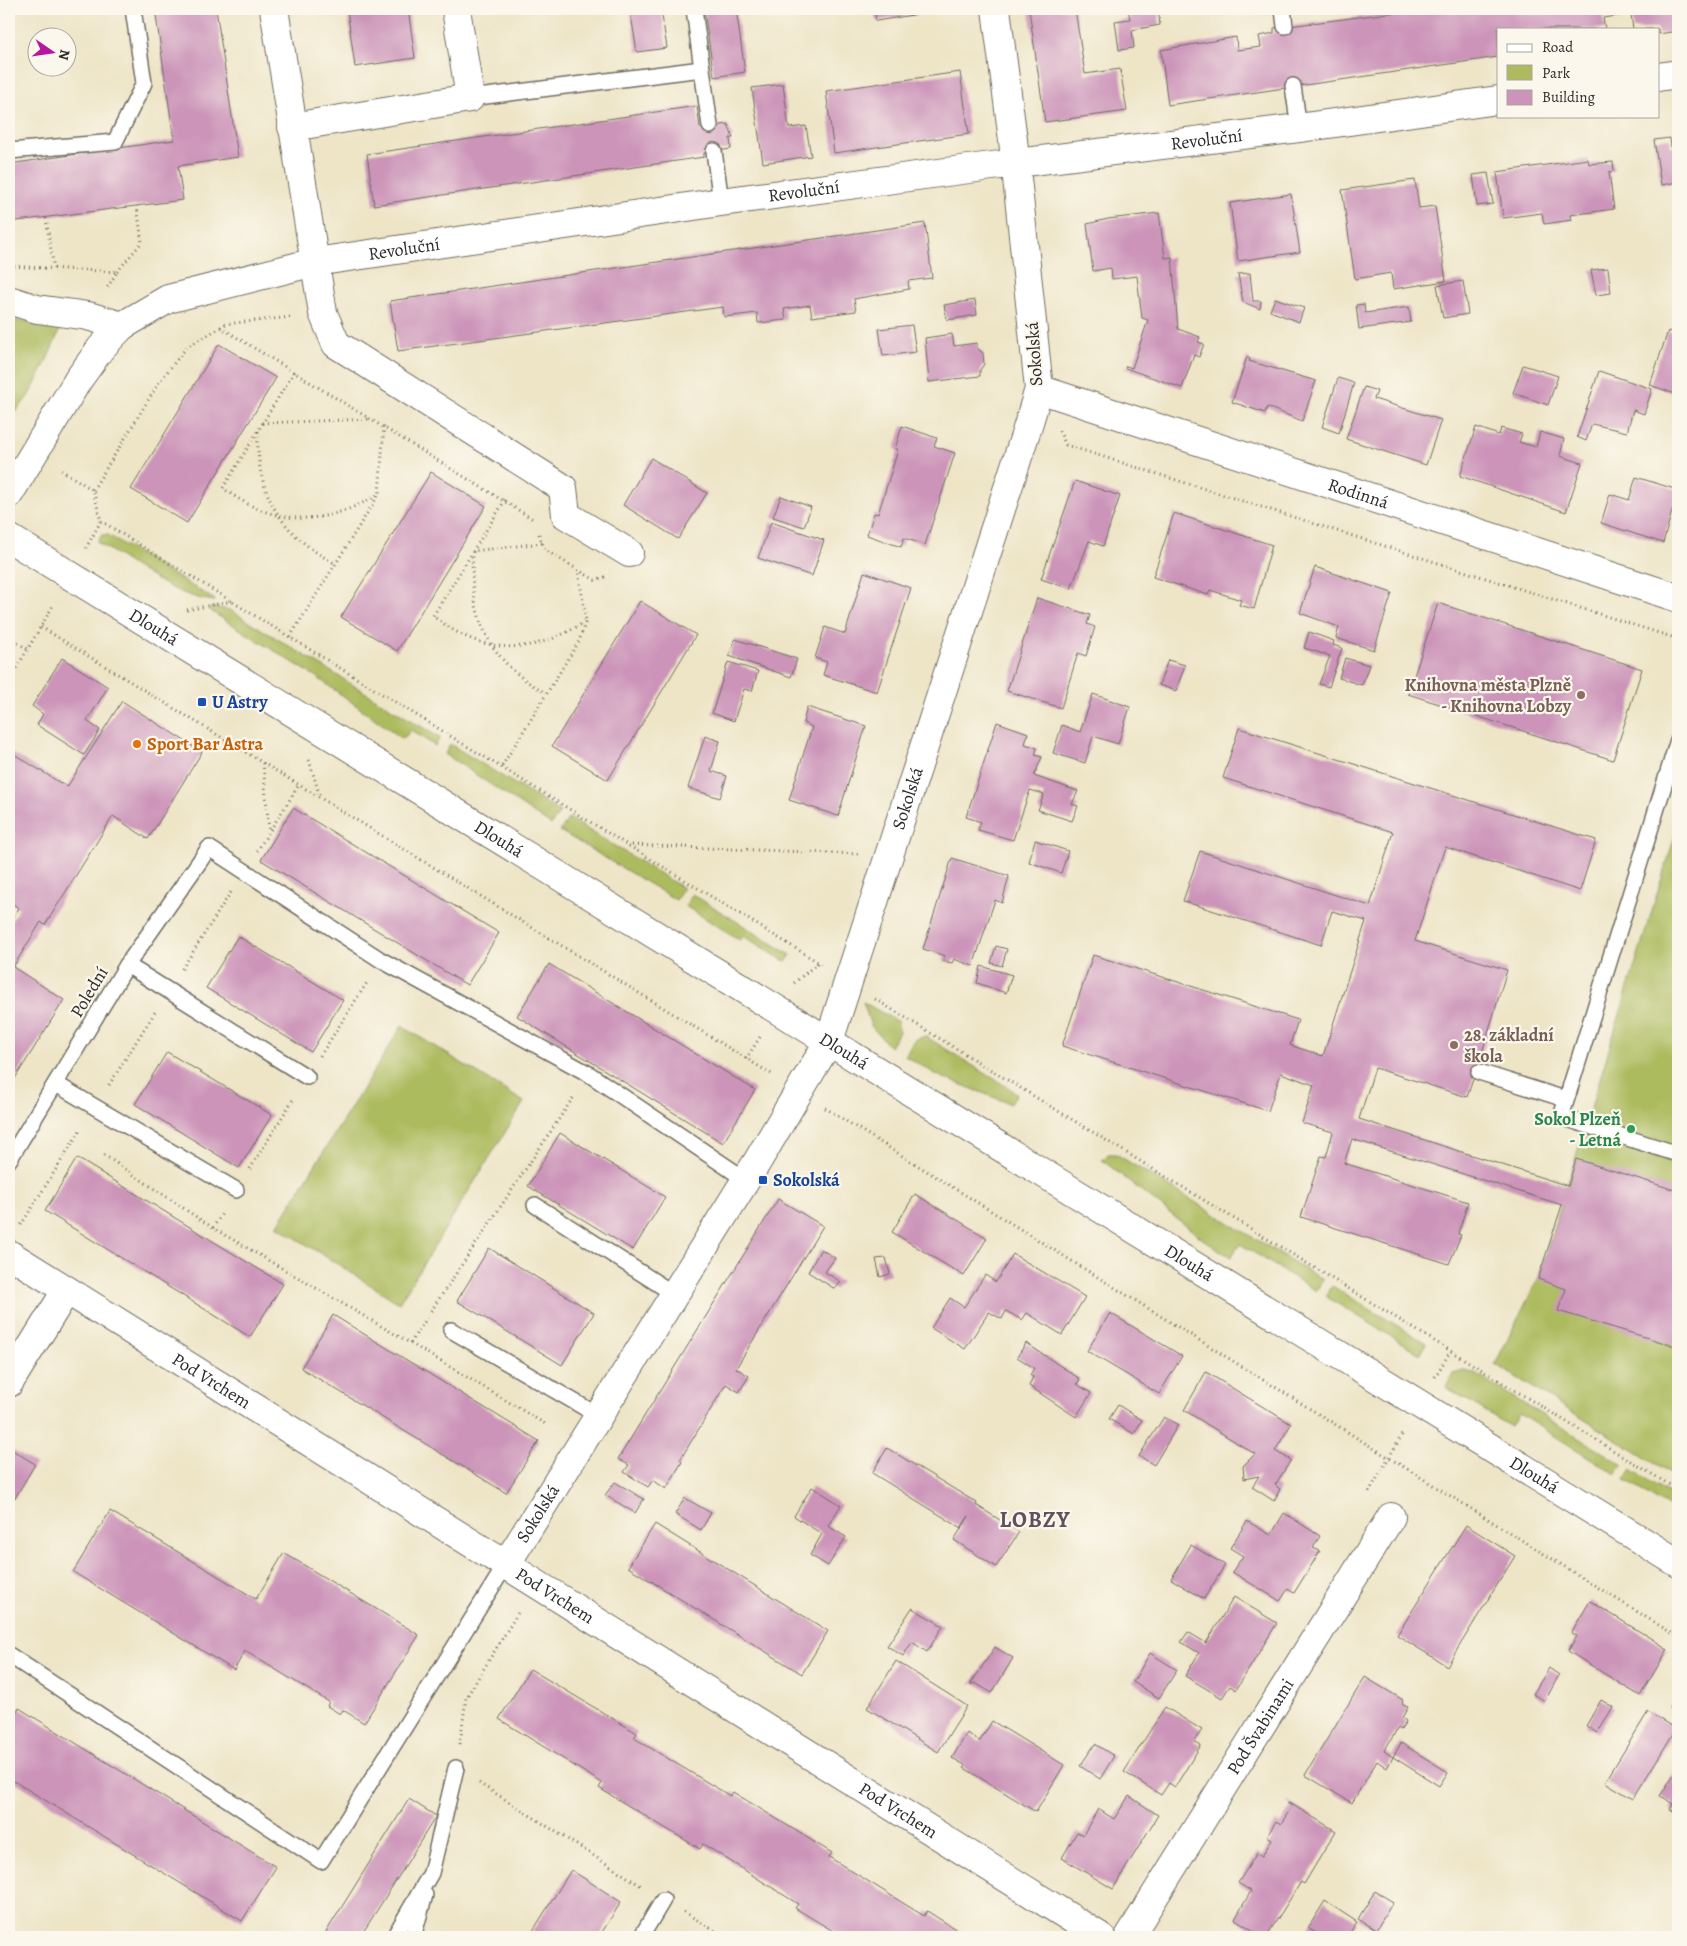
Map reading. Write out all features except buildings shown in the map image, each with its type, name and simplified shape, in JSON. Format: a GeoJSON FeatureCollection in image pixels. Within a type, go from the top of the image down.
{"type":"FeatureCollection","features":[{"type":"Feature","properties":{"kind":"street"},"geometry":{"type":"LineString","coordinates":[[274,9],[323,313],[336,344],[563,488],[566,515],[629,553]]}},
{"type":"Feature","properties":{"kind":"street"},"geometry":{"type":"LineString","coordinates":[[292,127],[470,98],[456,9]]}},
{"type":"Feature","properties":{"kind":"street","name":"Sokolská"},"geometry":{"type":"LineString","coordinates":[[505,1566],[746,1180],[829,1041],[1039,389],[1015,163],[996,9]]}},
{"type":"Feature","properties":{"kind":"street"},"geometry":{"type":"LineString","coordinates":[[1660,77],[1678,74]]}},
{"type":"Feature","properties":{"kind":"street","name":"Revoluční"},"geometry":{"type":"LineString","coordinates":[[9,494],[78,380],[101,348],[122,326],[168,299],[315,262],[721,202],[1299,128],[1497,100]]}},
{"type":"Feature","properties":{"kind":"street"},"geometry":{"type":"LineString","coordinates":[[9,300],[37,309],[88,316],[122,326]]}},
{"type":"Feature","properties":{"kind":"street","name":"Rodinná"},"geometry":{"type":"LineString","coordinates":[[1039,389],[1678,598]]}},
{"type":"Feature","properties":{"kind":"street","name":"Dlouhá"},"geometry":{"type":"LineString","coordinates":[[9,538],[1678,1563]]}},
{"type":"Feature","properties":{"kind":"street","name":"Pod Vrchem"},"geometry":{"type":"LineString","coordinates":[[13,1243],[66,1290],[1101,1937]]}},
{"type":"Feature","properties":{"kind":"street"},"geometry":{"type":"LineString","coordinates":[[9,1383],[66,1290]]}},
{"type":"Feature","properties":{"kind":"street","name":"Pod Švabinami"},"geometry":{"type":"LineString","coordinates":[[1129,1937],[1391,1516]]}},
{"type":"Feature","properties":{"kind":"lane"},"geometry":{"type":"LineString","coordinates":[[9,151],[114,142],[144,83],[132,9]]}},
{"type":"Feature","properties":{"kind":"lane"},"geometry":{"type":"LineString","coordinates":[[694,9],[710,126]]}},
{"type":"Feature","properties":{"kind":"lane"},"geometry":{"type":"LineString","coordinates":[[1283,9],[1286,26]]}},
{"type":"Feature","properties":{"kind":"lane"},"geometry":{"type":"LineString","coordinates":[[470,98],[702,69]]}},
{"type":"Feature","properties":{"kind":"lane"},"geometry":{"type":"LineString","coordinates":[[1294,86],[1299,128]]}},
{"type":"Feature","properties":{"kind":"lane"},"geometry":{"type":"LineString","coordinates":[[714,151],[721,202]]}},
{"type":"Feature","properties":{"kind":"lane"},"geometry":{"type":"LineString","coordinates":[[1678,740],[1561,1118],[1678,1154]]}},
{"type":"Feature","properties":{"kind":"lane","name":"Polední"},"geometry":{"type":"LineString","coordinates":[[9,1160],[127,965],[209,848],[244,871]]}},
{"type":"Feature","properties":{"kind":"lane"},"geometry":{"type":"LineString","coordinates":[[244,871],[381,960],[589,1074],[746,1180]]}},
{"type":"Feature","properties":{"kind":"lane"},"geometry":{"type":"LineString","coordinates":[[127,965],[308,1077]]}},
{"type":"Feature","properties":{"kind":"lane"},"geometry":{"type":"LineString","coordinates":[[1480,1072],[1566,1098]]}},
{"type":"Feature","properties":{"kind":"lane"},"geometry":{"type":"LineString","coordinates":[[56,1084],[236,1190]]}},
{"type":"Feature","properties":{"kind":"lane"},"geometry":{"type":"LineString","coordinates":[[536,1205],[674,1294]]}},
{"type":"Feature","properties":{"kind":"lane"},"geometry":{"type":"LineString","coordinates":[[451,1330],[599,1416]]}},
{"type":"Feature","properties":{"kind":"lane"},"geometry":{"type":"LineString","coordinates":[[9,1655],[321,1861],[505,1566]]}},
{"type":"Feature","properties":{"kind":"lane"},"geometry":{"type":"LineString","coordinates":[[413,1937],[431,1873],[456,1768]]}},
{"type":"Feature","properties":{"kind":"lane"},"geometry":{"type":"LineString","coordinates":[[394,1937],[431,1873]]}},
{"type":"Feature","properties":{"kind":"lane"},"geometry":{"type":"LineString","coordinates":[[641,1937],[663,1900]]}},
{"type":"Feature","properties":{"kind":"path"},"geometry":{"type":"LineString","coordinates":[[117,272],[142,242],[138,206]]}},
{"type":"Feature","properties":{"kind":"path"},"geometry":{"type":"LineString","coordinates":[[46,218],[54,269]]}},
{"type":"Feature","properties":{"kind":"path"},"geometry":{"type":"LineString","coordinates":[[93,490],[160,380],[187,347],[226,324],[323,313]]}},
{"type":"Feature","properties":{"kind":"path"},"geometry":{"type":"LineString","coordinates":[[220,327],[532,516],[545,550],[595,580],[615,574],[629,553]]}},
{"type":"Feature","properties":{"kind":"path"},"geometry":{"type":"LineString","coordinates":[[294,372],[222,488],[253,507],[279,516],[312,518],[336,514],[358,506],[379,494]]}},
{"type":"Feature","properties":{"kind":"path"},"geometry":{"type":"LineString","coordinates":[[1039,389],[1066,445],[1678,639]]}},
{"type":"Feature","properties":{"kind":"path"},"geometry":{"type":"LineString","coordinates":[[262,423],[371,419]]}},
{"type":"Feature","properties":{"kind":"path"},"geometry":{"type":"LineString","coordinates":[[290,637],[379,494],[384,426]]}},
{"type":"Feature","properties":{"kind":"path"},"geometry":{"type":"LineString","coordinates":[[258,431],[257,452],[259,470],[271,503],[298,539],[315,553],[336,564]]}},
{"type":"Feature","properties":{"kind":"path"},"geometry":{"type":"LineString","coordinates":[[9,681],[101,521],[93,490],[33,454]]}},
{"type":"Feature","properties":{"kind":"path"},"geometry":{"type":"LineString","coordinates":[[505,500],[433,616],[464,637],[492,645],[523,647],[546,643],[567,634],[586,621]]}},
{"type":"Feature","properties":{"kind":"path"},"geometry":{"type":"LineString","coordinates":[[101,521],[1678,1490]]}},
{"type":"Feature","properties":{"kind":"path"},"geometry":{"type":"LineString","coordinates":[[473,551],[542,543]]}},
{"type":"Feature","properties":{"kind":"path"},"geometry":{"type":"LineString","coordinates":[[473,551],[471,575],[473,600],[480,623],[492,645],[515,673],[546,693]]}},
{"type":"Feature","properties":{"kind":"path"},"geometry":{"type":"LineString","coordinates":[[502,766],[579,641],[586,621],[578,570]]}},
{"type":"Feature","properties":{"kind":"path"},"geometry":{"type":"LineString","coordinates":[[41,627],[799,1091],[1678,1637]]}},
{"type":"Feature","properties":{"kind":"path"},"geometry":{"type":"LineString","coordinates":[[9,638],[28,649]]}},
{"type":"Feature","properties":{"kind":"path"},"geometry":{"type":"LineString","coordinates":[[263,762],[269,832]]}},
{"type":"Feature","properties":{"kind":"path"},"geometry":{"type":"LineString","coordinates":[[13,1243],[168,990],[299,785]]}},
{"type":"Feature","properties":{"kind":"path"},"geometry":{"type":"LineString","coordinates":[[631,845],[860,854],[857,863]]}},
{"type":"Feature","properties":{"kind":"path"},"geometry":{"type":"LineString","coordinates":[[819,962],[823,953]]}},
{"type":"Feature","properties":{"kind":"path"},"geometry":{"type":"LineString","coordinates":[[410,1342],[589,1074]]}},
{"type":"Feature","properties":{"kind":"path"},"geometry":{"type":"LineString","coordinates":[[104,1155],[213,1228],[410,1342],[547,1425]]}},
{"type":"Feature","properties":{"kind":"path"},"geometry":{"type":"LineString","coordinates":[[535,1584],[466,1698],[456,1768],[724,1937]]}},
{"type":"Feature","properties":{"kind":"green space"},"geometry":{"type":"Polygon","coordinates":[[[9,320],[62,325],[33,389],[17,410],[9,416],[9,320]]]}},
{"type":"Feature","properties":{"kind":"green space"},"geometry":{"type":"Polygon","coordinates":[[[102,535],[108,535],[215,601],[169,587],[97,542],[102,535]]]}},
{"type":"Feature","properties":{"kind":"green space"},"geometry":{"type":"Polygon","coordinates":[[[211,607],[230,610],[440,738],[435,746],[411,730],[403,739],[318,678],[209,610],[211,607]]]}},
{"type":"Feature","properties":{"kind":"green space"},"geometry":{"type":"Polygon","coordinates":[[[450,744],[560,812],[551,825],[445,754],[450,744]]]}},
{"type":"Feature","properties":{"kind":"green space"},"geometry":{"type":"Polygon","coordinates":[[[569,818],[683,888],[676,900],[560,831],[569,818]]]}},
{"type":"Feature","properties":{"kind":"green space","name":"Sokol Plzeň - Letná"},"geometry":{"type":"Polygon","coordinates":[[[1678,826],[1678,1478],[1495,1364],[1538,1279],[1678,826]]]}},
{"type":"Feature","properties":{"kind":"green space"},"geometry":{"type":"Polygon","coordinates":[[[692,894],[791,955],[786,962],[743,936],[740,940],[685,906],[692,894]]]}},
{"type":"Feature","properties":{"kind":"green space"},"geometry":{"type":"Polygon","coordinates":[[[863,1002],[898,1022],[899,1032],[890,1047],[871,1026],[863,1002]]]}},
{"type":"Feature","properties":{"kind":"green space"},"geometry":{"type":"Polygon","coordinates":[[[402,1026],[524,1102],[399,1303],[277,1226],[402,1026]]]}},
{"type":"Feature","properties":{"kind":"green space"},"geometry":{"type":"Polygon","coordinates":[[[925,1036],[1017,1093],[1011,1104],[939,1076],[905,1056],[914,1040],[925,1036]]]}},
{"type":"Feature","properties":{"kind":"green space"},"geometry":{"type":"Polygon","coordinates":[[[1108,1154],[1116,1154],[1323,1280],[1316,1291],[1240,1244],[1231,1257],[1208,1243],[1102,1160],[1108,1154]]]}},
{"type":"Feature","properties":{"kind":"green space"},"geometry":{"type":"Polygon","coordinates":[[[1332,1286],[1426,1343],[1420,1354],[1325,1296],[1332,1286]]]}},
{"type":"Feature","properties":{"kind":"green space"},"geometry":{"type":"Polygon","coordinates":[[[1464,1371],[1474,1373],[1623,1465],[1616,1474],[1519,1414],[1511,1427],[1446,1387],[1453,1374],[1464,1371]]]}},
{"type":"Feature","properties":{"kind":"green space"},"geometry":{"type":"Polygon","coordinates":[[[1631,1470],[1678,1499],[1678,1513],[1625,1480],[1631,1470]]]}},
{"type":"Feature","properties":{"kind":"place","name":"Knihovna města Plzně - Knihovna Lobzy"},"geometry":{"type":"Point","coordinates":[1581,695]}},
{"type":"Feature","properties":{"kind":"place","name":"U Astry"},"geometry":{"type":"Point","coordinates":[202,702]}},
{"type":"Feature","properties":{"kind":"place","name":"Sport Bar Astra"},"geometry":{"type":"Point","coordinates":[137,744]}},
{"type":"Feature","properties":{"kind":"place","name":"28. základní škola"},"geometry":{"type":"Point","coordinates":[1454,1045]}},
{"type":"Feature","properties":{"kind":"place","name":"Sokol Plzeň - Letná"},"geometry":{"type":"Point","coordinates":[1631,1129]}},
{"type":"Feature","properties":{"kind":"place","name":"Sokolská"},"geometry":{"type":"Point","coordinates":[763,1180]}},
{"type":"Feature","properties":{"kind":"district","name":"LOBZY"},"geometry":{"type":"Point","coordinates":[1035,1519]}}]}
